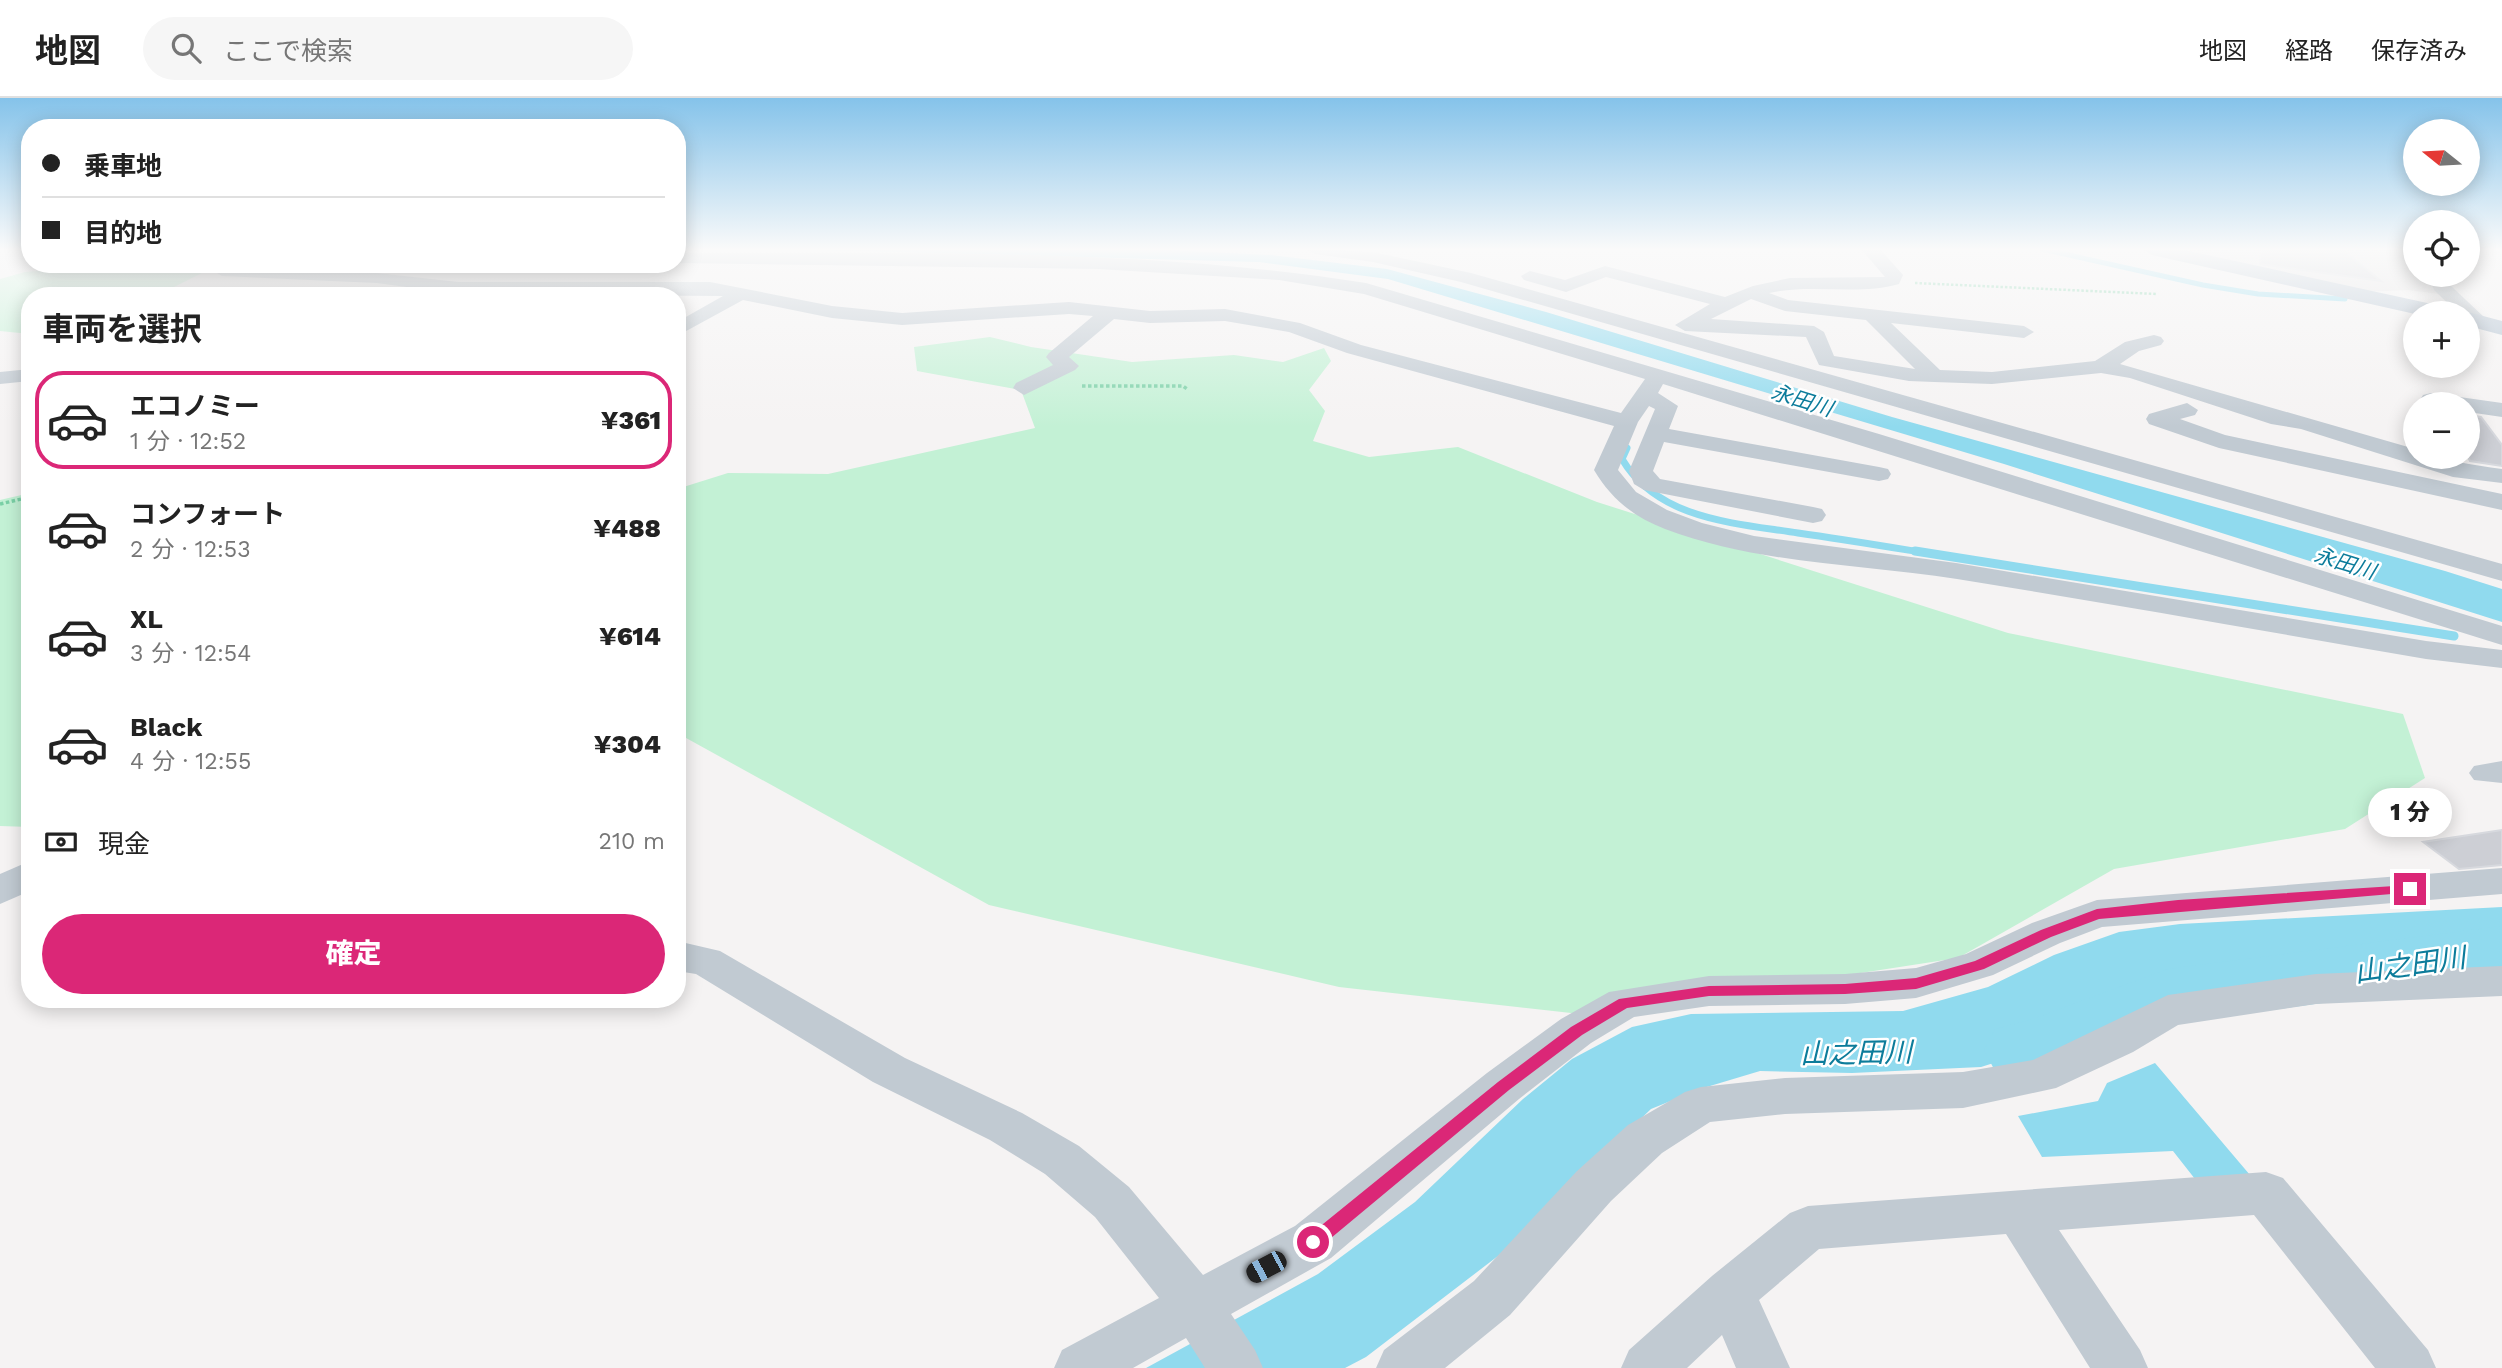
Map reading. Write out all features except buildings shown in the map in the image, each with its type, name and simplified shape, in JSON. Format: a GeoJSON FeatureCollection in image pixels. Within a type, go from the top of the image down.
{"type":"FeatureCollection","features":[{"type":"Feature","properties":{"kind":"main road"},"geometry":{"type":"LineString","coordinates":[[2480,322],[2502,328]]}},
{"type":"Feature","properties":{"kind":"street"},"geometry":{"type":"LineString","coordinates":[[686,325],[715,308]]}},
{"type":"Feature","properties":{"kind":"street"},"geometry":{"type":"LineString","coordinates":[[814,308],[902,319],[1065,308]]}},
{"type":"Feature","properties":{"kind":"street"},"geometry":{"type":"LineString","coordinates":[[1073,308],[1150,317],[1247,317],[1293,327],[1354,349],[1627,422]]}},
{"type":"Feature","properties":{"kind":"street"},"geometry":{"type":"LineString","coordinates":[[1434,308],[1602,360],[1652,386],[1871,439],[2502,636]]}},
{"type":"Feature","properties":{"kind":"street"},"geometry":{"type":"LineString","coordinates":[[1596,308],[1678,328],[2502,573]]}},
{"type":"Feature","properties":{"kind":"street"},"geometry":{"type":"LineString","coordinates":[[1602,360],[1678,328],[1716,308]]}},
{"type":"Feature","properties":{"kind":"street"},"geometry":{"type":"LineString","coordinates":[[1817,308],[2024,332]]}},
{"type":"Feature","properties":{"kind":"street"},"geometry":{"type":"LineString","coordinates":[[1024,388],[1068,366],[1056,357],[1111,311]]}},
{"type":"Feature","properties":{"kind":"street"},"geometry":{"type":"LineString","coordinates":[[1871,314],[1934,376]]}},
{"type":"Feature","properties":{"kind":"street"},"geometry":{"type":"LineString","coordinates":[[1678,328],[1814,332],[1826,361],[1909,375],[1992,378],[2101,367],[2133,372],[2279,419],[2304,422],[2462,471],[2502,476]]}},
{"type":"Feature","properties":{"kind":"street"},"geometry":{"type":"LineString","coordinates":[[2101,367],[2132,346],[2154,341]]}},
{"type":"Feature","properties":{"kind":"street"},"geometry":{"type":"LineString","coordinates":[[0,378],[21,376]]}},
{"type":"Feature","properties":{"kind":"street"},"geometry":{"type":"LineString","coordinates":[[1652,386],[1627,422],[1606,470],[1612,483],[1632,502],[1659,516],[1727,538],[1954,570],[2426,650],[2502,659]]}},
{"type":"Feature","properties":{"kind":"street"},"geometry":{"type":"LineString","coordinates":[[1652,386],[1667,406],[1641,471],[1643,479],[1653,485],[1813,515]]}},
{"type":"Feature","properties":{"kind":"street"},"geometry":{"type":"LineString","coordinates":[[2480,407],[2502,410]]}},
{"type":"Feature","properties":{"kind":"street"},"geometry":{"type":"LineString","coordinates":[[2187,410],[2157,419],[2219,442],[2502,502]]}},
{"type":"Feature","properties":{"kind":"street"},"geometry":{"type":"LineString","coordinates":[[1654,433],[1879,474]]}},
{"type":"Feature","properties":{"kind":"street"},"geometry":{"type":"LineString","coordinates":[[0,891],[21,879]]}},
{"type":"Feature","properties":{"kind":"street"},"geometry":{"type":"LineString","coordinates":[[1081,1368],[1200,1311],[1313,1242],[1503,1086],[1576,1031],[1624,1003],[1709,991],[1845,989],[1916,983],[1979,965],[2046,933],[2097,914],[2178,905],[2502,881]]}},
{"type":"Feature","properties":{"kind":"street"},"geometry":{"type":"LineString","coordinates":[[686,958],[706,961],[890,1070],[998,1120],[1062,1161],[1111,1201],[1200,1311],[1236,1368]]}},
{"type":"Feature","properties":{"kind":"street"},"geometry":{"type":"LineString","coordinates":[[1403,1368],[1492,1297],[1594,1186],[1645,1139],[1701,1105],[1785,1096],[1964,1090],[2040,1076],[2119,1040],[2168,1011],[2316,989],[2502,981]]}},
{"type":"Feature","properties":{"kind":"street"},"geometry":{"type":"LineString","coordinates":[[1648,1368],[1730,1293],[1808,1228],[2266,1193],[2409,1368]]}},
{"type":"Feature","properties":{"kind":"street"},"geometry":{"type":"LineString","coordinates":[[2019,1212],[2121,1368]]}},
{"type":"Feature","properties":{"kind":"street"},"geometry":{"type":"LineString","coordinates":[[1730,1293],[1763,1368]]}},
{"type":"Feature","properties":{"kind":"path"},"geometry":{"type":"LineString","coordinates":[[1044,379],[1054,383],[1082,386],[1151,384],[1183,386],[1187,389]]}},
{"type":"Feature","properties":{"kind":"path"},"geometry":{"type":"LineString","coordinates":[[0,504],[21,499]]}},
{"type":"Feature","properties":{"kind":"green space"},"geometry":{"type":"Polygon","coordinates":[[[0,308],[21,308],[21,333],[0,331],[0,308]]]}},
{"type":"Feature","properties":{"kind":"green space"},"geometry":{"type":"Polygon","coordinates":[[[990,337],[1031,347],[1132,362],[1234,355],[1283,362],[1324,348],[1331,361],[1309,390],[1325,411],[1313,441],[1369,457],[1458,447],[1597,502],[2008,633],[2403,714],[2425,778],[2345,829],[2114,869],[1958,958],[1589,1015],[1339,987],[989,905],[686,738],[686,486],[728,473],[828,474],[1035,428],[1021,390],[917,371],[914,347],[990,337]]]}},
{"type":"Feature","properties":{"kind":"green space"},"geometry":{"type":"Polygon","coordinates":[[[21,495],[21,827],[0,826],[0,500],[21,495]]]}},
{"type":"Feature","properties":{"kind":"water","name":"永田川"},"geometry":{"type":"Polygon","coordinates":[[[1485,308],[1532,308],[1546,312],[1892,417],[2445,571],[2502,589],[2502,622],[2004,464],[1485,308]]]}},
{"type":"Feature","properties":{"kind":"water"},"geometry":{"type":"Polygon","coordinates":[[[2502,907],[2502,956],[2208,978],[2146,992],[2086,1034],[1981,1067],[1852,1073],[1760,1071],[1700,1089],[1651,1109],[1498,1256],[1366,1357],[1345,1368],[1146,1368],[1318,1274],[1415,1202],[1523,1099],[1572,1059],[1632,1027],[1691,1014],[1903,1011],[1988,987],[2054,955],[2119,932],[2180,924],[2502,907]]]}},
{"type":"Feature","properties":{"kind":"water"},"geometry":{"type":"Polygon","coordinates":[[[2155,1063],[2250,1175],[2195,1179],[2173,1151],[2042,1157],[2018,1116],[2098,1101],[2107,1083],[2155,1063]]]}},
{"type":"Feature","properties":{"kind":"waterway"},"geometry":{"type":"LineString","coordinates":[[1627,448],[1622,459],[1637,479],[1656,495],[1677,507],[1749,526],[1926,553]]}},
{"type":"Feature","properties":{"kind":"waterway"},"geometry":{"type":"LineString","coordinates":[[1915,551],[2454,636]]}},
{"type":"Feature","properties":{"kind":"waterway","name":"山之田川"},"geometry":{"type":"LineString","coordinates":[[2023,1050],[2034,1050],[2168,997],[2502,952]]}},
{"type":"Feature","properties":{"kind":"route"},"geometry":{"type":"LineString","coordinates":[[1313,1242],[1503,1086],[1576,1031],[1624,1003],[1709,991],[1845,989],[1916,983],[1979,965],[2046,933],[2097,914],[2178,905],[2410,889]]}}]}
